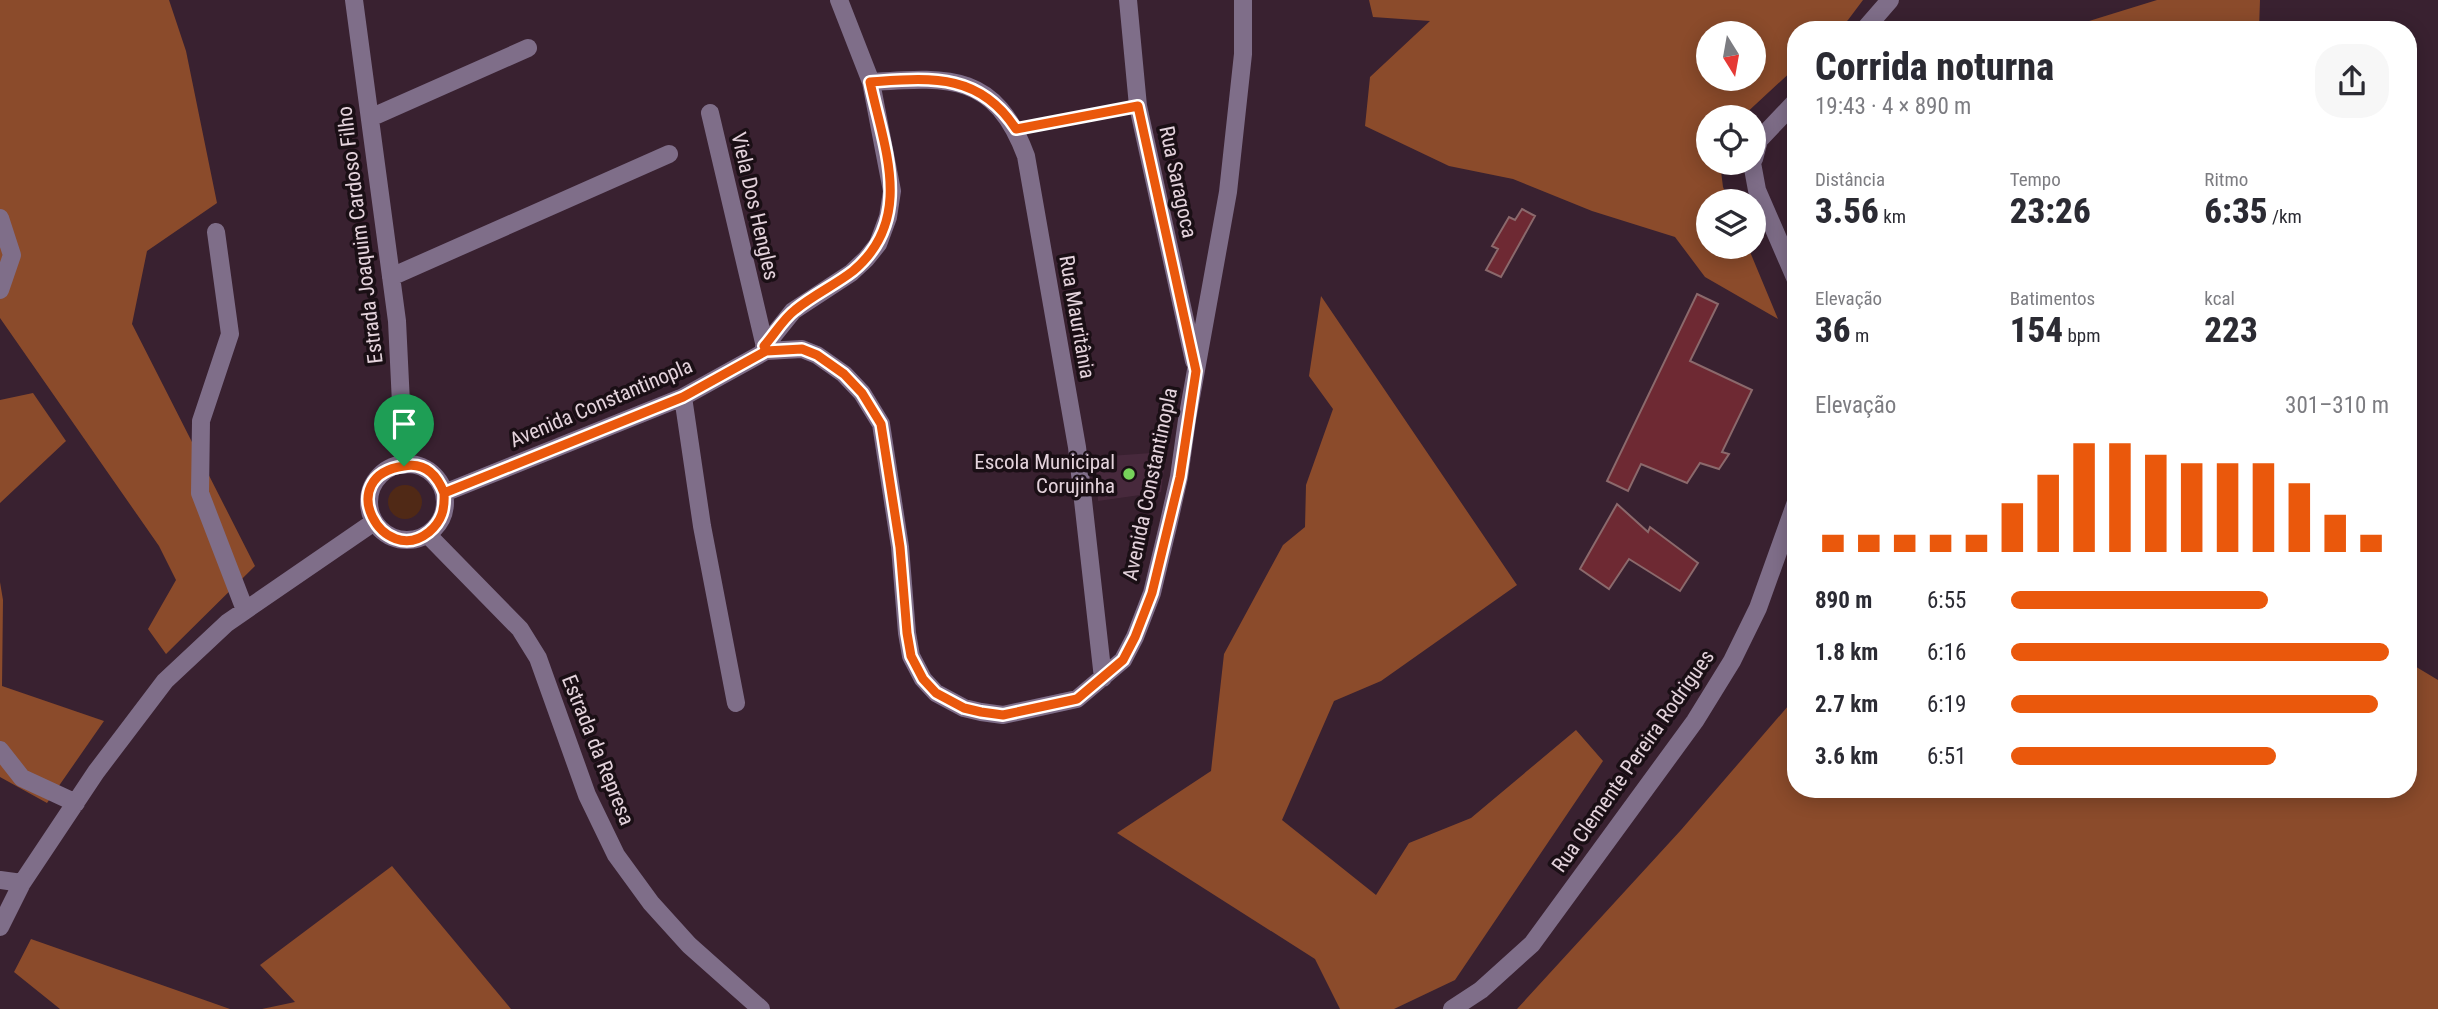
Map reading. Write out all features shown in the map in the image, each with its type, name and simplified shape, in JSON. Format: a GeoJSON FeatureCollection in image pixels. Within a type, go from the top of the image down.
{"type":"FeatureCollection","features":[{"type":"Feature","properties":{"kind":"street","name":"Estrada Joaquim Cardoso Filho"},"geometry":{"type":"LineString","coordinates":[[354,0],[397,321],[404,466]]}},
{"type":"Feature","properties":{"kind":"street"},"geometry":{"type":"LineString","coordinates":[[765,349],[793,311],[851,273],[866,259],[878,244],[888,217],[892,191],[870,82],[839,0]]}},
{"type":"Feature","properties":{"kind":"street","name":"Rua Saragoca"},"geometry":{"type":"LineString","coordinates":[[1128,0],[1138,106],[1196,371]]}},
{"type":"Feature","properties":{"kind":"street","name":"Avenida Constantinopla"},"geometry":{"type":"LineString","coordinates":[[444,493],[683,397],[765,349],[802,349],[817,355],[844,374],[873,407],[881,424],[900,547],[907,633],[911,656],[923,679],[936,693],[964,708],[1003,715],[1077,699],[1123,660],[1135,637],[1152,593],[1180,477],[1228,192],[1243,54],[1243,0]]}},
{"type":"Feature","properties":{"kind":"street"},"geometry":{"type":"LineString","coordinates":[[1872,21],[1890,0]]}},
{"type":"Feature","properties":{"kind":"street"},"geometry":{"type":"LineString","coordinates":[[370,118],[528,48]]}},
{"type":"Feature","properties":{"kind":"street","name":"Rua Mauritânia"},"geometry":{"type":"LineString","coordinates":[[870,82],[931,78],[969,87],[998,106],[1016,129],[1026,156],[1077,447],[1103,678]]}},
{"type":"Feature","properties":{"kind":"street"},"geometry":{"type":"LineString","coordinates":[[1766,133],[1787,110]]}},
{"type":"Feature","properties":{"kind":"street","name":"Viela Dos Hengles"},"geometry":{"type":"LineString","coordinates":[[710,113],[765,349]]}},
{"type":"Feature","properties":{"kind":"street"},"geometry":{"type":"LineString","coordinates":[[391,277],[669,154]]}},
{"type":"Feature","properties":{"kind":"street"},"geometry":{"type":"LineString","coordinates":[[1755,175],[1757,190],[1787,259]]}},
{"type":"Feature","properties":{"kind":"street"},"geometry":{"type":"LineString","coordinates":[[0,219],[12,255],[0,290]]}},
{"type":"Feature","properties":{"kind":"street"},"geometry":{"type":"LineString","coordinates":[[216,232],[230,334],[201,421],[200,493],[245,610]]}},
{"type":"Feature","properties":{"kind":"street"},"geometry":{"type":"LineString","coordinates":[[683,397],[702,526],[736,704]]}},
{"type":"Feature","properties":{"kind":"street"},"geometry":{"type":"LineString","coordinates":[[414,464],[425,467],[440,483],[444,493],[443,514],[438,523],[427,534],[413,539],[390,536],[374,522],[368,500],[374,482],[389,468],[414,464]]}},
{"type":"Feature","properties":{"kind":"street"},"geometry":{"type":"LineString","coordinates":[[0,928],[22,883],[76,803],[165,681],[227,623],[374,522]]}},
{"type":"Feature","properties":{"kind":"street","name":"Rua Clemente Pereira Rodrigues"},"geometry":{"type":"LineString","coordinates":[[1452,1009],[1481,990],[1531,944],[1695,721],[1732,660],[1758,608],[1787,527]]}},
{"type":"Feature","properties":{"kind":"street","name":"Estrada da Represa"},"geometry":{"type":"LineString","coordinates":[[427,534],[520,629],[538,658],[587,795],[616,855],[651,903],[689,945],[761,1009]]}},
{"type":"Feature","properties":{"kind":"street"},"geometry":{"type":"LineString","coordinates":[[0,750],[22,778],[76,803]]}},
{"type":"Feature","properties":{"kind":"street"},"geometry":{"type":"LineString","coordinates":[[0,880],[22,883]]}},
{"type":"Feature","properties":{"kind":"path"},"geometry":{"type":"LineString","coordinates":[[1016,129],[1138,106]]}},
{"type":"Feature","properties":{"kind":"shaded area"},"geometry":{"type":"Polygon","coordinates":[[[0,0],[169,0],[186,51],[217,203],[147,251],[132,324],[255,566],[166,654],[148,629],[176,580],[159,546],[0,318],[0,0]]]}},
{"type":"Feature","properties":{"kind":"shaded area"},"geometry":{"type":"Polygon","coordinates":[[[1369,0],[1863,0],[1847,21],[1787,21],[1787,75],[1755,105],[1696,105],[1696,175],[1722,175],[1724,189],[1696,189],[1696,259],[1753,259],[1778,319],[1705,277],[1675,237],[1592,211],[1513,179],[1449,166],[1365,126],[1370,77],[1430,21],[1373,17],[1369,0]]]}},
{"type":"Feature","properties":{"kind":"shaded area"},"geometry":{"type":"Polygon","coordinates":[[[2157,0],[2260,0],[2259,21],[2089,21],[2157,0]]]}},
{"type":"Feature","properties":{"kind":"shaded area"},"geometry":{"type":"Polygon","coordinates":[[[1321,296],[1517,585],[1381,681],[1334,701],[1282,820],[1376,895],[1409,843],[1471,818],[1576,730],[1603,761],[1455,980],[1394,1009],[1340,1009],[1315,959],[1117,833],[1211,771],[1224,654],[1283,545],[1305,527],[1306,485],[1333,409],[1309,376],[1321,296]]]}},
{"type":"Feature","properties":{"kind":"shaded area"},"geometry":{"type":"Polygon","coordinates":[[[33,393],[66,441],[0,503],[0,400],[33,393]]]}},
{"type":"Feature","properties":{"kind":"shaded area","name":"Escola Municipal Corujinha"},"geometry":{"type":"Polygon","coordinates":[[[1166,452],[1161,492],[1098,501],[1095,457],[1166,452]]]}},
{"type":"Feature","properties":{"kind":"shaded area"},"geometry":{"type":"Polygon","coordinates":[[[405,485],[417,490],[422,502],[417,514],[405,519],[393,514],[388,502],[393,490],[405,485]]]}},
{"type":"Feature","properties":{"kind":"shaded area"},"geometry":{"type":"Polygon","coordinates":[[[0,582],[3,600],[2,686],[104,721],[47,803],[0,777],[0,582]]]}},
{"type":"Feature","properties":{"kind":"shaded area"},"geometry":{"type":"Polygon","coordinates":[[[2417,667],[2438,680],[2438,1009],[1517,1009],[1681,830],[1787,707],[1787,798],[2417,798],[2417,667]]]}},
{"type":"Feature","properties":{"kind":"shaded area"},"geometry":{"type":"Polygon","coordinates":[[[392,866],[511,1009],[262,1009],[295,1002],[260,965],[392,866]]]}},
{"type":"Feature","properties":{"kind":"shaded area"},"geometry":{"type":"Polygon","coordinates":[[[31,939],[230,1009],[60,1009],[14,972],[31,939]]]}},
{"type":"Feature","properties":{"kind":"building"},"geometry":{"type":"Polygon","coordinates":[[[1522,209],[1535,216],[1501,277],[1486,270],[1498,249],[1492,246],[1509,217],[1515,220],[1522,209]]]}},
{"type":"Feature","properties":{"kind":"building"},"geometry":{"type":"Polygon","coordinates":[[[1697,294],[1718,304],[1690,361],[1752,390],[1722,452],[1729,454],[1719,469],[1700,463],[1687,483],[1641,464],[1628,491],[1607,481],[1697,294]]]}},
{"type":"Feature","properties":{"kind":"building"},"geometry":{"type":"Polygon","coordinates":[[[1617,504],[1648,532],[1650,527],[1698,563],[1680,591],[1629,559],[1609,589],[1580,569],[1617,504]]]}},
{"type":"Feature","properties":{"kind":"place","name":"Escola Municipal Corujinha"},"geometry":{"type":"Point","coordinates":[1129,474]}},
{"type":"Feature","properties":{"kind":"route"},"geometry":{"type":"LineString","coordinates":[[404,466],[389,468],[380,474],[370,491],[369,510],[374,522],[390,536],[413,539],[427,534],[438,523],[443,514],[444,493],[683,397],[766,351],[764,346],[793,311],[851,273],[878,244],[888,217],[892,191],[870,82],[931,78],[969,87],[998,106],[1016,129],[1138,106],[1196,371],[1180,477],[1152,593],[1123,660],[1077,699],[1003,715],[964,708],[936,693],[923,679],[911,656],[907,633],[900,547],[881,424],[873,407],[844,374],[817,355],[802,349],[766,351],[683,397],[596,432],[444,493],[440,483],[425,467],[414,464],[404,466]]}}]}
